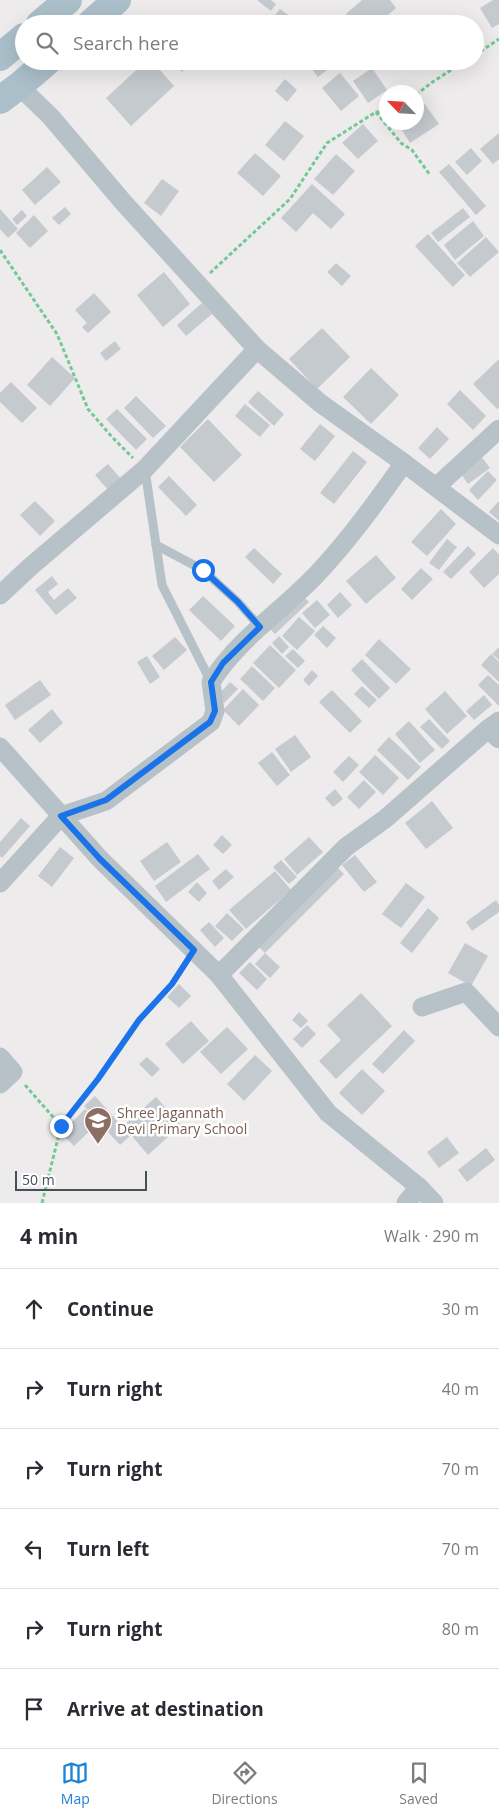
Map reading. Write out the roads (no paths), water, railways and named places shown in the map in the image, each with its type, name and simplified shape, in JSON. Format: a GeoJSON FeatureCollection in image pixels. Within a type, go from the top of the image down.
{"type":"FeatureCollection","features":[{"type":"Feature","properties":{"kind":"main road"},"geometry":{"type":"LineString","coordinates":[[50,15],[68,0]]}},
{"type":"Feature","properties":{"kind":"main road"},"geometry":{"type":"LineString","coordinates":[[100,15],[117,0]]}},
{"type":"Feature","properties":{"kind":"main road"},"geometry":{"type":"LineString","coordinates":[[0,57],[15,44]]}},
{"type":"Feature","properties":{"kind":"main road"},"geometry":{"type":"LineString","coordinates":[[10,93],[37,70]]}},
{"type":"Feature","properties":{"kind":"street"},"geometry":{"type":"LineString","coordinates":[[10,93],[51,117],[123,202],[257,348],[320,403],[404,463],[499,535]]}},
{"type":"Feature","properties":{"kind":"street"},"geometry":{"type":"LineString","coordinates":[[0,595],[30,566],[145,469],[257,348]]}},
{"type":"Feature","properties":{"kind":"street"},"geometry":{"type":"LineString","coordinates":[[436,487],[499,429]]}},
{"type":"Feature","properties":{"kind":"street"},"geometry":{"type":"LineString","coordinates":[[0,884],[61,816],[106,800],[210,722],[215,711],[211,682],[223,663],[317,574],[370,511],[404,463]]}},
{"type":"Feature","properties":{"kind":"street"},"geometry":{"type":"LineString","coordinates":[[219,974],[346,847],[385,819],[495,730]]}},
{"type":"Feature","properties":{"kind":"street"},"geometry":{"type":"LineString","coordinates":[[0,747],[100,859],[219,974],[328,1113],[419,1187],[434,1203]]}},
{"type":"Feature","properties":{"kind":"street"},"geometry":{"type":"LineString","coordinates":[[422,1007],[466,992],[499,1027]]}},
{"type":"Feature","properties":{"kind":"street"},"geometry":{"type":"LineString","coordinates":[[0,1058],[6,1078]]}},
{"type":"Feature","properties":{"kind":"street"},"geometry":{"type":"LineString","coordinates":[[406,1203],[419,1187]]}},
{"type":"Feature","properties":{"kind":"lane"},"geometry":{"type":"LineString","coordinates":[[145,469],[162,585],[211,682]]}},
{"type":"Feature","properties":{"kind":"lane"},"geometry":{"type":"LineString","coordinates":[[156,545],[203,570],[238,602],[260,627]]}},
{"type":"Feature","properties":{"kind":"place","name":"Shree Jagannath Devi Primary School"},"geometry":{"type":"Point","coordinates":[98,1145]}}]}
